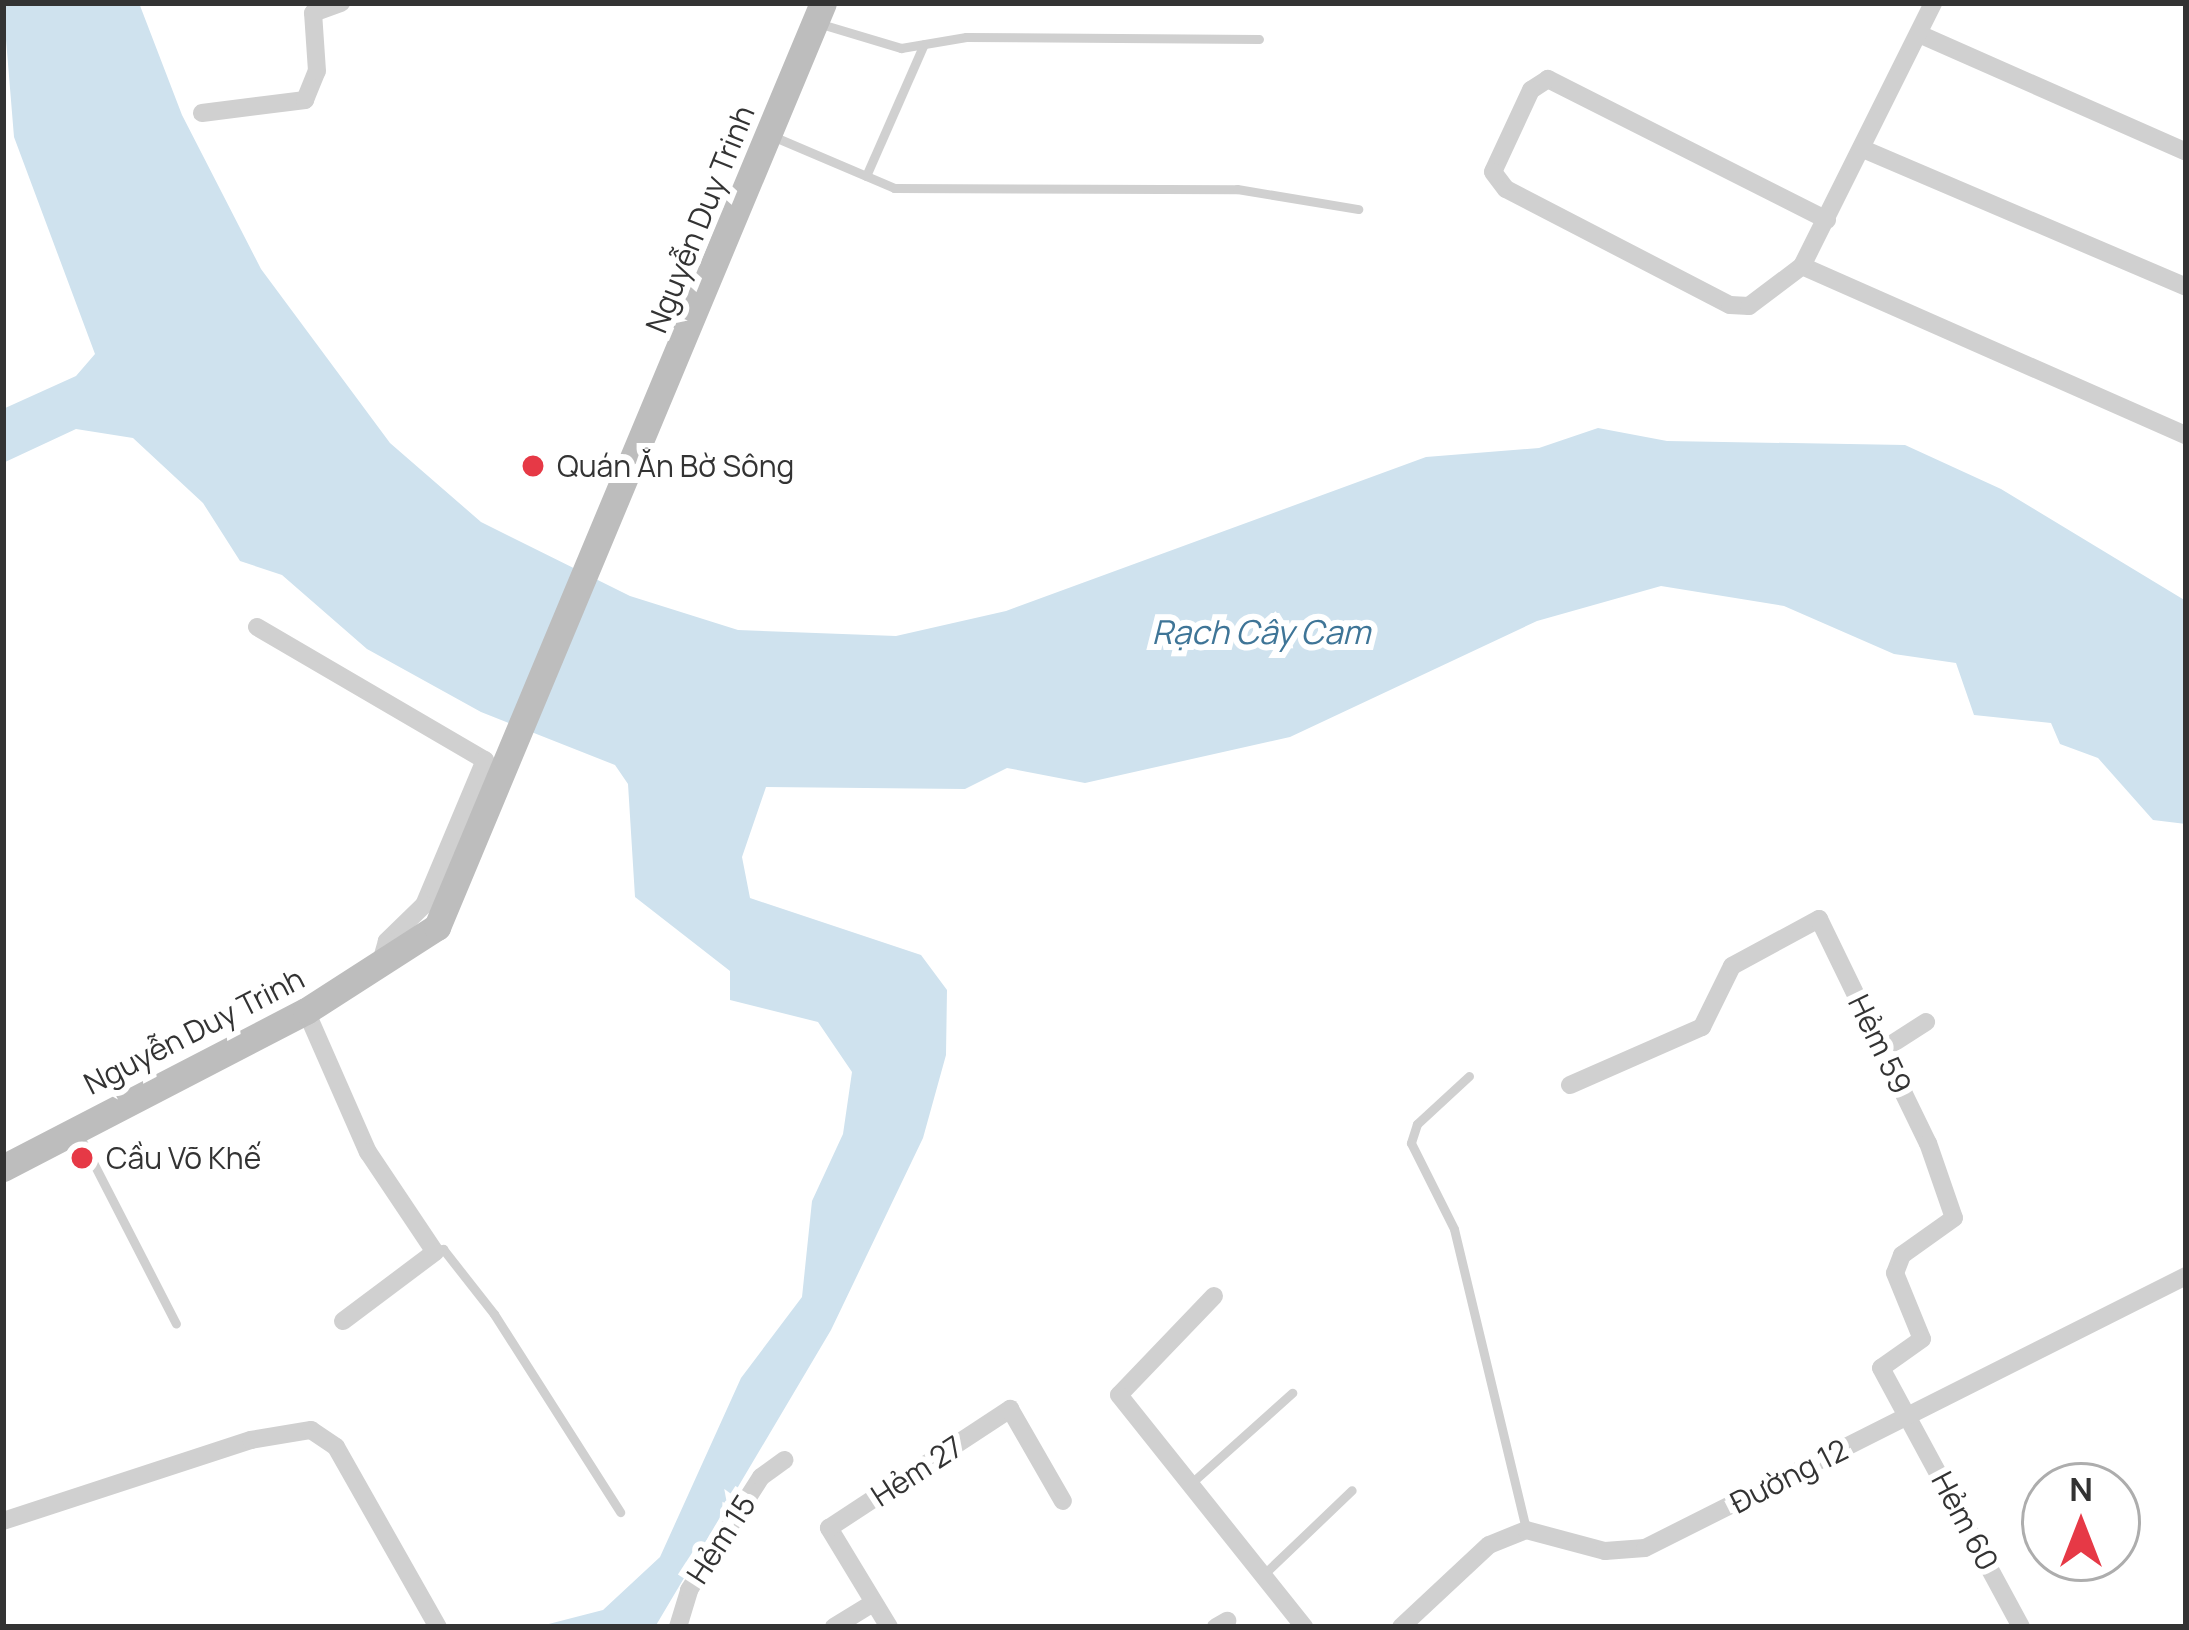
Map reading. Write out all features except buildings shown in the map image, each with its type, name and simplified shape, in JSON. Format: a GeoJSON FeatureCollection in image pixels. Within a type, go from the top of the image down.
{"type":"FeatureCollection","features":[{"type":"Feature","properties":{"kind":"main road","name":"Nguyễn Duy Trinh"},"geometry":{"type":"LineString","coordinates":[[3,1168],[379,970],[414,949],[454,898],[819,13]]}},
{"type":"Feature","properties":{"kind":"street"},"geometry":{"type":"LineString","coordinates":[[202,113],[305,100],[317,71],[313,13],[341,3]]}},
{"type":"Feature","properties":{"kind":"street"},"geometry":{"type":"LineString","coordinates":[[1827,220],[1548,79],[1531,90],[1493,172],[1506,189],[1730,305],[1749,306],[1802,266],[1827,220],[1863,149],[1934,3]]}},
{"type":"Feature","properties":{"kind":"street"},"geometry":{"type":"LineString","coordinates":[[1919,34],[2186,152]]}},
{"type":"Feature","properties":{"kind":"street"},"geometry":{"type":"LineString","coordinates":[[1863,149],[2186,287]]}},
{"type":"Feature","properties":{"kind":"street"},"geometry":{"type":"LineString","coordinates":[[1802,266],[2186,435]]}},
{"type":"Feature","properties":{"kind":"street"},"geometry":{"type":"LineString","coordinates":[[257,627],[485,760],[424,905],[387,941],[379,970]]}},
{"type":"Feature","properties":{"kind":"street","name":"Hẻm 59"},"geometry":{"type":"LineString","coordinates":[[1570,1084],[1702,1027],[1732,966],[1819,919],[1884,1049],[1954,1218],[1902,1255],[1895,1274],[1923,1330],[1881,1368],[1908,1416]]}},
{"type":"Feature","properties":{"kind":"street"},"geometry":{"type":"LineString","coordinates":[[306,1012],[377,1168],[435,1252],[343,1321]]}},
{"type":"Feature","properties":{"kind":"street"},"geometry":{"type":"LineString","coordinates":[[1884,1049],[1926,1022]]}},
{"type":"Feature","properties":{"kind":"street","name":"Đường 12"},"geometry":{"type":"LineString","coordinates":[[1526,1530],[1605,1551],[1645,1548],[2186,1276]]}},
{"type":"Feature","properties":{"kind":"street"},"geometry":{"type":"LineString","coordinates":[[1214,1296],[1119,1394],[1304,1627]]}},
{"type":"Feature","properties":{"kind":"street","name":"Hẻm 27"},"geometry":{"type":"LineString","coordinates":[[889,1627],[830,1528],[1010,1408],[1063,1501]]}},
{"type":"Feature","properties":{"kind":"street","name":"Hẻm 60"},"geometry":{"type":"LineString","coordinates":[[1908,1416],[2021,1627]]}},
{"type":"Feature","properties":{"kind":"street"},"geometry":{"type":"LineString","coordinates":[[3,1521],[229,1446],[310,1430],[336,1447],[438,1627]]}},
{"type":"Feature","properties":{"kind":"street","name":"Hẻm 15"},"geometry":{"type":"LineString","coordinates":[[678,1627],[688,1590],[761,1477],[784,1460]]}},
{"type":"Feature","properties":{"kind":"street"},"geometry":{"type":"LineString","coordinates":[[1401,1627],[1490,1545],[1526,1530]]}},
{"type":"Feature","properties":{"kind":"street"},"geometry":{"type":"LineString","coordinates":[[834,1627],[873,1603]]}},
{"type":"Feature","properties":{"kind":"lane"},"geometry":{"type":"LineString","coordinates":[[819,13],[901,47],[1259,39]]}},
{"type":"Feature","properties":{"kind":"lane"},"geometry":{"type":"LineString","coordinates":[[866,176],[925,44]]}},
{"type":"Feature","properties":{"kind":"lane"},"geometry":{"type":"LineString","coordinates":[[770,135],[894,188],[1238,189],[1358,209]]}},
{"type":"Feature","properties":{"kind":"lane"},"geometry":{"type":"LineString","coordinates":[[1469,1076],[1417,1124],[1411,1143],[1454,1229],[1526,1530]]}},
{"type":"Feature","properties":{"kind":"lane"},"geometry":{"type":"LineString","coordinates":[[76,1130],[176,1324]]}},
{"type":"Feature","properties":{"kind":"lane"},"geometry":{"type":"LineString","coordinates":[[435,1252],[443,1249],[494,1314],[620,1512]]}},
{"type":"Feature","properties":{"kind":"lane"},"geometry":{"type":"LineString","coordinates":[[1188,1486],[1292,1393]]}},
{"type":"Feature","properties":{"kind":"lane"},"geometry":{"type":"LineString","coordinates":[[1262,1576],[1352,1490]]}},
{"type":"Feature","properties":{"kind":"water","name":"Rạch Cây Cam"},"geometry":{"type":"Polygon","coordinates":[[[3,3],[139,3],[182,115],[261,269],[390,443],[481,522],[630,596],[738,630],[896,636],[1006,611],[1426,457],[1539,448],[1598,428],[1667,441],[1905,445],[2001,489],[2186,601],[2186,824],[2153,820],[2098,758],[2060,744],[2051,723],[1974,715],[1956,663],[1894,654],[1784,606],[1661,586],[1537,621],[1290,737],[1085,783],[1007,768],[965,789],[766,787],[742,857],[750,898],[921,955],[947,990],[946,1055],[923,1138],[831,1330],[655,1627],[537,1627],[603,1610],[660,1557],[741,1378],[802,1297],[812,1201],[843,1134],[852,1072],[818,1022],[730,1000],[730,971],[635,897],[628,784],[615,765],[481,712],[367,649],[282,575],[240,561],[203,503],[133,438],[76,429],[3,463],[3,409],[76,376],[95,354],[14,137],[3,3]]]}},
{"type":"Feature","properties":{"kind":"place","name":"Quán Ăn Bờ Sông"},"geometry":{"type":"Point","coordinates":[533,466]}},
{"type":"Feature","properties":{"kind":"place","name":"Cầu Võ Khế"},"geometry":{"type":"Point","coordinates":[82,1158]}}]}
